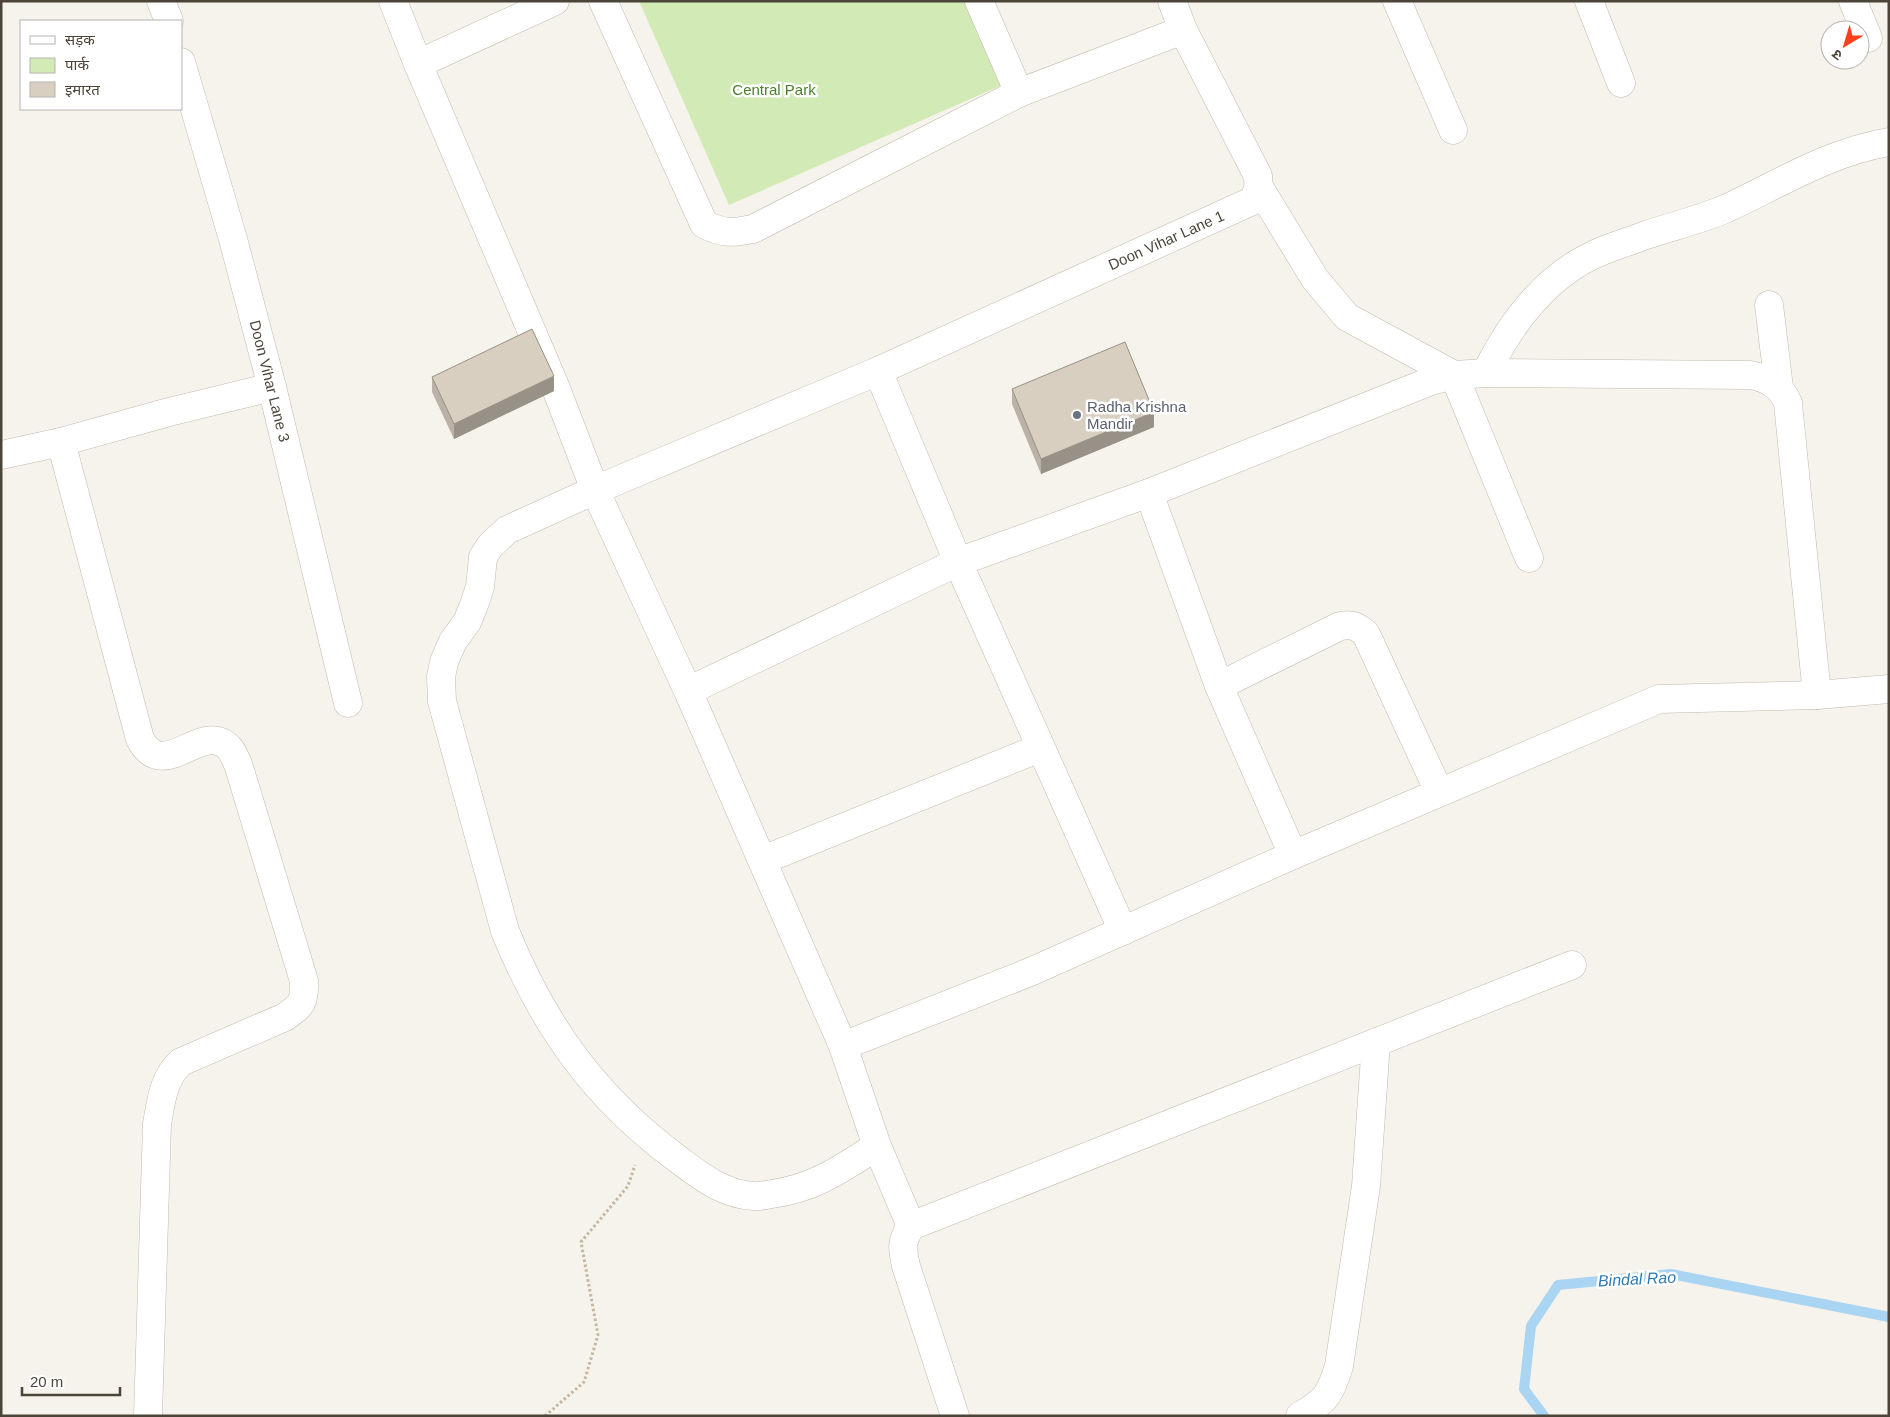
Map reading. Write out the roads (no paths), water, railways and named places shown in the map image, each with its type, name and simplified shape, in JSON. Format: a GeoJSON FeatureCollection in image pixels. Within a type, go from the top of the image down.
{"type":"FeatureCollection","features":[{"type":"Feature","properties":{"kind":"street"},"geometry":{"type":"LineString","coordinates":[[161,1],[169,20]]}},
{"type":"Feature","properties":{"kind":"street"},"geometry":{"type":"LineString","coordinates":[[393,1],[555,386],[596,490],[688,691],[843,1046],[877,1146],[911,1226]]}},
{"type":"Feature","properties":{"kind":"street"},"geometry":{"type":"LineString","coordinates":[[418,64],[555,1]]}},
{"type":"Feature","properties":{"kind":"street"},"geometry":{"type":"LineString","coordinates":[[603,1],[704,224],[717,231],[735,232],[753,229],[1019,93],[1183,30]]}},
{"type":"Feature","properties":{"kind":"street"},"geometry":{"type":"LineString","coordinates":[[978,1],[1019,93]]}},
{"type":"Feature","properties":{"kind":"street"},"geometry":{"type":"LineString","coordinates":[[1172,1],[1183,30],[1258,176],[1259,186],[1315,279],[1347,317],[1454,375],[1529,558]]}},
{"type":"Feature","properties":{"kind":"street"},"geometry":{"type":"LineString","coordinates":[[1397,1],[1453,130]]}},
{"type":"Feature","properties":{"kind":"street"},"geometry":{"type":"LineString","coordinates":[[1589,1],[1621,83]]}},
{"type":"Feature","properties":{"kind":"street"},"geometry":{"type":"LineString","coordinates":[[1853,1],[1861,20]]}},
{"type":"Feature","properties":{"kind":"street","name":"Doon Vihar Lane 3"},"geometry":{"type":"LineString","coordinates":[[182,65],[233,239],[272,388],[348,703]]}},
{"type":"Feature","properties":{"kind":"street"},"geometry":{"type":"LineString","coordinates":[[1486,373],[1500,345],[1526,308],[1551,283],[1573,267],[1607,249],[1701,219],[1816,163],[1845,153],[1889,142]]}},
{"type":"Feature","properties":{"kind":"street","name":"Doon Vihar Lane 1"},"geometry":{"type":"LineString","coordinates":[[877,1146],[824,1180],[786,1192],[755,1197],[732,1193],[711,1183],[647,1134],[609,1101],[574,1060],[520,968],[505,931],[442,701],[441,677],[444,662],[454,641],[467,622],[474,605],[480,586],[483,557],[490,546],[507,530],[596,490],[878,371],[1252,201],[1257,195],[1259,186]]}},
{"type":"Feature","properties":{"kind":"street"},"geometry":{"type":"LineString","coordinates":[[1769,305],[1779,388]]}},
{"type":"Feature","properties":{"kind":"street"},"geometry":{"type":"LineString","coordinates":[[878,371],[958,562],[1123,932]]}},
{"type":"Feature","properties":{"kind":"street"},"geometry":{"type":"LineString","coordinates":[[688,691],[958,562],[1149,493],[1431,381],[1454,375],[1486,373],[1750,375],[1765,377],[1779,388],[1785,395],[1788,403],[1817,695]]}},
{"type":"Feature","properties":{"kind":"street"},"geometry":{"type":"LineString","coordinates":[[1,455],[61,442],[169,412],[272,388]]}},
{"type":"Feature","properties":{"kind":"street"},"geometry":{"type":"LineString","coordinates":[[61,442],[140,739],[149,752],[163,756],[208,741],[226,744],[231,750],[238,764],[304,981],[304,999],[299,1007],[285,1017],[181,1062],[173,1069],[164,1088],[156,1124],[148,1416]]}},
{"type":"Feature","properties":{"kind":"street"},"geometry":{"type":"LineString","coordinates":[[1149,493],[1220,686],[1293,855]]}},
{"type":"Feature","properties":{"kind":"street"},"geometry":{"type":"LineString","coordinates":[[1220,686],[1340,626],[1350,625],[1358,627],[1366,634],[1439,792]]}},
{"type":"Feature","properties":{"kind":"street"},"geometry":{"type":"LineString","coordinates":[[843,1046],[1030,972],[1293,855],[1659,699],[1817,695],[1889,690]]}},
{"type":"Feature","properties":{"kind":"street"},"geometry":{"type":"LineString","coordinates":[[763,860],[1040,748]]}},
{"type":"Feature","properties":{"kind":"street"},"geometry":{"type":"LineString","coordinates":[[955,1416],[904,1257],[902,1248],[904,1237],[911,1226],[1572,965]]}},
{"type":"Feature","properties":{"kind":"street"},"geometry":{"type":"LineString","coordinates":[[1300,1416],[1318,1406],[1332,1388],[1339,1366],[1366,1186],[1376,1042]]}},
{"type":"Feature","properties":{"kind":"waterway","name":"Bindal Rao"},"geometry":{"type":"LineString","coordinates":[[1544,1416],[1524,1389],[1531,1326],[1558,1285],[1671,1274],[1889,1317]]}},
{"type":"Feature","properties":{"kind":"place","name":"Radha Krishna Mandir"},"geometry":{"type":"Point","coordinates":[1077,415]}},
{"type":"Feature","properties":{"kind":"park label","name":"Central Park"},"geometry":{"type":"Point","coordinates":[774,89]}}]}
